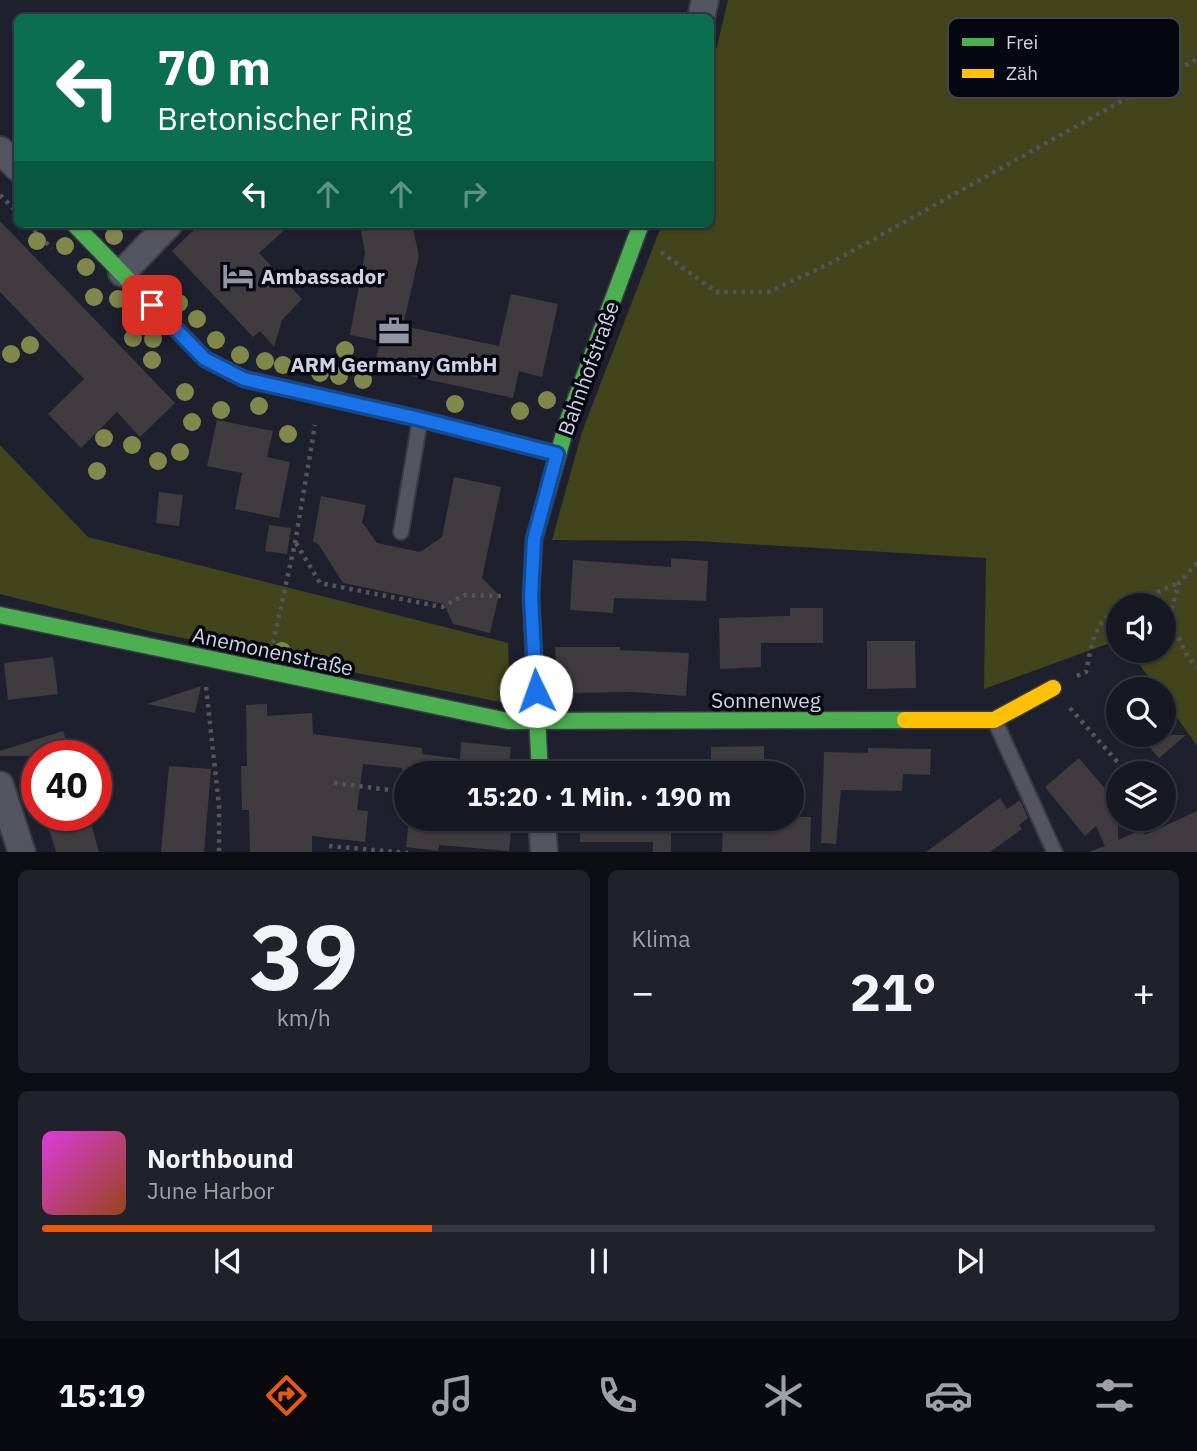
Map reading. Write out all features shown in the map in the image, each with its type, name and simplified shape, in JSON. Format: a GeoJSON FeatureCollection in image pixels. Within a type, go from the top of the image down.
{"type":"FeatureCollection","features":[{"type":"Feature","properties":{"kind":"street"},"geometry":{"type":"LineString","coordinates":[[0,150],[14,163]]}},
{"type":"Feature","properties":{"kind":"street"},"geometry":{"type":"LineString","coordinates":[[78,228],[205,359],[244,379],[420,419],[557,454]]}},
{"type":"Feature","properties":{"kind":"street"},"geometry":{"type":"LineString","coordinates":[[122,273],[165,228]]}},
{"type":"Feature","properties":{"kind":"street","name":"Bahnhofstraße"},"geometry":{"type":"LineString","coordinates":[[539,761],[531,597],[534,539],[557,454],[639,230]]}},
{"type":"Feature","properties":{"kind":"street","name":"Anemonenstraße"},"geometry":{"type":"LineString","coordinates":[[0,615],[482,716],[537,723]]}},
{"type":"Feature","properties":{"kind":"street","name":"Sonnenweg"},"geometry":{"type":"LineString","coordinates":[[537,723],[994,720],[1053,688]]}},
{"type":"Feature","properties":{"kind":"street"},"geometry":{"type":"LineString","coordinates":[[0,785],[22,852]]}},
{"type":"Feature","properties":{"kind":"street"},"geometry":{"type":"LineString","coordinates":[[543,831],[544,852]]}},
{"type":"Feature","properties":{"kind":"lane"},"geometry":{"type":"LineString","coordinates":[[401,532],[420,419]]}},
{"type":"Feature","properties":{"kind":"lane"},"geometry":{"type":"LineString","coordinates":[[994,720],[1055,852]]}},
{"type":"Feature","properties":{"kind":"path"},"geometry":{"type":"LineString","coordinates":[[1180,68],[1197,59]]}},
{"type":"Feature","properties":{"kind":"path"},"geometry":{"type":"LineString","coordinates":[[639,230],[716,292],[768,292],[828,264],[1127,98]]}},
{"type":"Feature","properties":{"kind":"path"},"geometry":{"type":"LineString","coordinates":[[0,195],[14,209]]}},
{"type":"Feature","properties":{"kind":"path"},"geometry":{"type":"LineString","coordinates":[[32,228],[57,254]]}},
{"type":"Feature","properties":{"kind":"path"},"geometry":{"type":"LineString","coordinates":[[267,670],[295,542],[319,396]]}},
{"type":"Feature","properties":{"kind":"path"},"geometry":{"type":"LineString","coordinates":[[302,424],[327,429]]}},
{"type":"Feature","properties":{"kind":"path"},"geometry":{"type":"LineString","coordinates":[[295,542],[320,583],[442,607],[464,595],[531,597]]}},
{"type":"Feature","properties":{"kind":"path"},"geometry":{"type":"LineString","coordinates":[[1156,593],[1179,583],[1197,563]]}},
{"type":"Feature","properties":{"kind":"path"},"geometry":{"type":"LineString","coordinates":[[1179,583],[1169,618],[1189,659],[1197,667]]}},
{"type":"Feature","properties":{"kind":"path"},"geometry":{"type":"LineString","coordinates":[[1106,614],[1094,635],[1086,672],[1053,688],[1117,761]]}},
{"type":"Feature","properties":{"kind":"path"},"geometry":{"type":"LineString","coordinates":[[205,682],[219,806],[219,852]]}},
{"type":"Feature","properties":{"kind":"path"},"geometry":{"type":"LineString","coordinates":[[334,783],[394,790]]}},
{"type":"Feature","properties":{"kind":"path"},"geometry":{"type":"LineString","coordinates":[[329,846],[408,852]]}},
{"type":"Feature","properties":{"kind":"green space"},"geometry":{"type":"Polygon","coordinates":[[[728,0],[1197,0],[1197,746],[1176,716],[1176,677],[1148,677],[1139,663],[1176,663],[1176,593],[1106,593],[1106,644],[984,689],[986,558],[696,541],[552,540],[582,432],[660,228],[714,228],[714,58],[728,0]]]}},
{"type":"Feature","properties":{"kind":"green space"},"geometry":{"type":"Polygon","coordinates":[[[0,445],[88,537],[508,643],[510,704],[153,632],[0,594],[0,445]]]}},
{"type":"Feature","properties":{"kind":"building"},"geometry":{"type":"Polygon","coordinates":[[[0,221],[175,403],[140,437],[117,412],[81,448],[48,414],[84,379],[0,292],[0,221]]]}},
{"type":"Feature","properties":{"kind":"building","name":"Ambassador"},"geometry":{"type":"Polygon","coordinates":[[[196,228],[287,228],[259,253],[302,299],[282,320],[274,347],[260,331],[253,337],[172,251],[196,228]]]}},
{"type":"Feature","properties":{"kind":"building"},"geometry":{"type":"Polygon","coordinates":[[[361,228],[413,228],[419,256],[403,326],[499,346],[511,294],[558,304],[542,377],[519,371],[513,398],[374,368],[380,341],[350,335],[365,253],[361,228]]]}},
{"type":"Feature","properties":{"kind":"building"},"geometry":{"type":"Polygon","coordinates":[[[217,420],[273,431],[267,457],[290,462],[279,518],[235,509],[242,473],[207,466],[217,420]]]}},
{"type":"Feature","properties":{"kind":"building"},"geometry":{"type":"Polygon","coordinates":[[[454,477],[501,487],[482,578],[499,595],[490,633],[453,624],[444,604],[343,583],[319,545],[313,541],[321,496],[366,505],[362,522],[377,543],[420,552],[442,537],[454,477]]]}},
{"type":"Feature","properties":{"kind":"building"},"geometry":{"type":"Polygon","coordinates":[[[159,492],[183,495],[179,526],[156,523],[159,492]]]}},
{"type":"Feature","properties":{"kind":"building"},"geometry":{"type":"Polygon","coordinates":[[[269,525],[291,528],[287,554],[265,551],[269,525]]]}},
{"type":"Feature","properties":{"kind":"building"},"geometry":{"type":"Polygon","coordinates":[[[671,558],[708,561],[706,601],[614,598],[613,613],[570,610],[573,560],[671,567],[671,558]]]}},
{"type":"Feature","properties":{"kind":"building"},"geometry":{"type":"Polygon","coordinates":[[[790,608],[823,608],[823,643],[761,643],[761,667],[720,669],[719,618],[790,616],[790,608]]]}},
{"type":"Feature","properties":{"kind":"building"},"geometry":{"type":"Polygon","coordinates":[[[867,641],[915,641],[916,688],[867,689],[867,641]]]}},
{"type":"Feature","properties":{"kind":"building"},"geometry":{"type":"Polygon","coordinates":[[[555,647],[620,647],[620,650],[689,653],[686,696],[632,692],[571,693],[571,689],[558,690],[555,647]]]}},
{"type":"Feature","properties":{"kind":"building"},"geometry":{"type":"Polygon","coordinates":[[[53,657],[58,694],[8,700],[4,663],[53,657]]]}},
{"type":"Feature","properties":{"kind":"building"},"geometry":{"type":"Polygon","coordinates":[[[201,686],[195,713],[147,704],[201,686]]]}},
{"type":"Feature","properties":{"kind":"building"},"geometry":{"type":"Polygon","coordinates":[[[267,704],[267,716],[312,713],[313,734],[422,748],[422,754],[460,759],[461,742],[511,747],[509,761],[394,761],[394,767],[363,764],[357,810],[368,811],[365,842],[312,836],[312,852],[250,852],[249,810],[242,810],[241,766],[247,766],[246,705],[267,704]]]}},
{"type":"Feature","properties":{"kind":"building"},"geometry":{"type":"Polygon","coordinates":[[[63,731],[66,740],[35,740],[63,731]]]}},
{"type":"Feature","properties":{"kind":"building"},"geometry":{"type":"Polygon","coordinates":[[[1176,735],[1186,735],[1176,744],[1176,735]]]}},
{"type":"Feature","properties":{"kind":"building"},"geometry":{"type":"Polygon","coordinates":[[[21,744],[21,756],[0,756],[0,751],[21,744]]]}},
{"type":"Feature","properties":{"kind":"building"},"geometry":{"type":"Polygon","coordinates":[[[764,746],[764,761],[711,761],[711,747],[764,746]]]}},
{"type":"Feature","properties":{"kind":"building"},"geometry":{"type":"Polygon","coordinates":[[[1149,747],[1172,747],[1159,758],[1149,747]]]}},
{"type":"Feature","properties":{"kind":"building"},"geometry":{"type":"Polygon","coordinates":[[[868,748],[931,749],[930,775],[903,774],[902,791],[841,790],[836,844],[821,843],[824,752],[868,753],[868,748]]]}},
{"type":"Feature","properties":{"kind":"building"},"geometry":{"type":"Polygon","coordinates":[[[1079,758],[1106,790],[1106,831],[1118,831],[1118,840],[1138,831],[1144,831],[1145,835],[1154,831],[1176,831],[1176,821],[1197,811],[1197,852],[1089,852],[1105,846],[1096,826],[1085,836],[1045,787],[1079,758]]]}},
{"type":"Feature","properties":{"kind":"building"},"geometry":{"type":"Polygon","coordinates":[[[169,766],[211,769],[204,852],[161,852],[169,766]]]}},
{"type":"Feature","properties":{"kind":"building"},"geometry":{"type":"Polygon","coordinates":[[[1000,798],[1007,809],[1020,800],[1028,818],[1019,825],[1022,829],[990,852],[926,852],[1000,798]]]}},
{"type":"Feature","properties":{"kind":"building"},"geometry":{"type":"Polygon","coordinates":[[[804,817],[811,817],[810,852],[722,852],[723,831],[804,831],[804,817]]]}},
{"type":"Feature","properties":{"kind":"building"},"geometry":{"type":"Polygon","coordinates":[[[50,831],[93,831],[99,852],[56,852],[50,831]]]}},
{"type":"Feature","properties":{"kind":"building"},"geometry":{"type":"Polygon","coordinates":[[[408,831],[511,831],[509,851],[439,845],[438,851],[406,847],[408,831]]]}},
{"type":"Feature","properties":{"kind":"building"},"geometry":{"type":"Polygon","coordinates":[[[580,831],[671,831],[671,852],[653,852],[653,842],[580,842],[580,831]]]}},
{"type":"Feature","properties":{"kind":"traffic: fast"},"geometry":{"type":"LineString","coordinates":[[78,228],[205,359],[244,379],[420,419],[557,454]]}},
{"type":"Feature","properties":{"kind":"traffic: fast"},"geometry":{"type":"LineString","coordinates":[[539,761],[531,597],[534,539],[568,420],[640,228]]}},
{"type":"Feature","properties":{"kind":"traffic: fast"},"geometry":{"type":"LineString","coordinates":[[0,615],[508,721],[905,720]]}},
{"type":"Feature","properties":{"kind":"traffic: slow"},"geometry":{"type":"LineString","coordinates":[[905,720],[994,720],[1053,688]]}},
{"type":"Feature","properties":{"kind":"place","name":"Ambassador"},"geometry":{"type":"Point","coordinates":[238,276]}},
{"type":"Feature","properties":{"kind":"place","name":"ARM Germany GmbH"},"geometry":{"type":"Point","coordinates":[394,331]}},
{"type":"Feature","properties":{"kind":"route"},"geometry":{"type":"LineString","coordinates":[[152,305],[205,359],[244,379],[420,419],[557,454],[534,539],[531,567],[536,691]]}}]}
